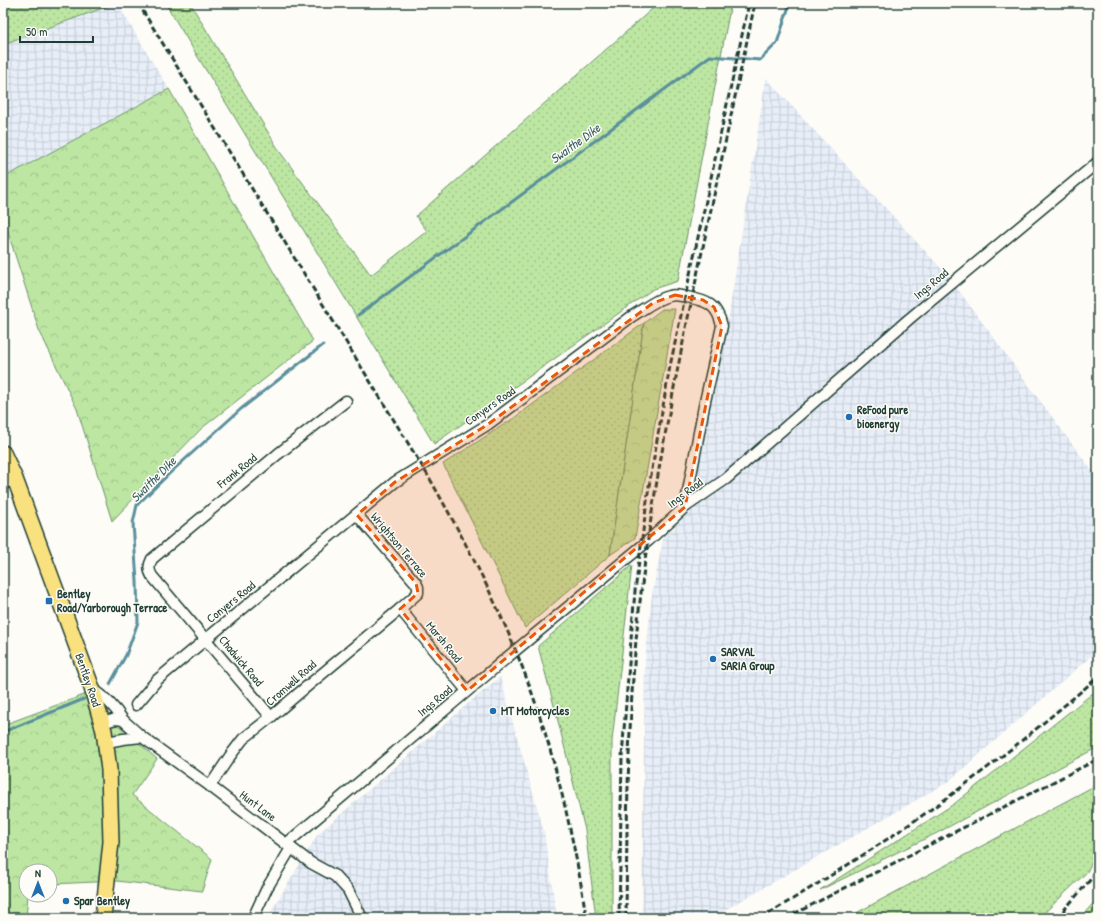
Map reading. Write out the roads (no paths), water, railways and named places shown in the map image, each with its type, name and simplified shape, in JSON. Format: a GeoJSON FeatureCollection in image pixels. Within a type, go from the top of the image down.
{"type":"FeatureCollection","features":[{"type":"Feature","properties":{"kind":"highway","name":"Bentley Road"},"geometry":{"type":"LineString","coordinates":[[3,453],[9,481],[92,688],[102,723],[106,742],[111,842],[103,918]]}},
{"type":"Feature","properties":{"kind":"street","name":"Ings Road"},"geometry":{"type":"LineString","coordinates":[[289,846],[467,691],[648,541],[685,507],[726,479],[910,319],[1098,162]]}},
{"type":"Feature","properties":{"kind":"street","name":"Conyers Road"},"geometry":{"type":"LineString","coordinates":[[136,704],[157,680],[395,482],[487,426],[631,317],[653,303],[668,296],[675,295],[703,300],[714,307],[720,318],[722,326],[704,406],[685,507]]}},
{"type":"Feature","properties":{"kind":"street","name":"Frank Road"},"geometry":{"type":"LineString","coordinates":[[149,564],[152,558],[346,401]]}},
{"type":"Feature","properties":{"kind":"street","name":"Wrightson Terrace"},"geometry":{"type":"LineString","coordinates":[[357,515],[418,587],[418,593],[400,609]]}},
{"type":"Feature","properties":{"kind":"street","name":"Chadwick Road"},"geometry":{"type":"LineString","coordinates":[[149,564],[149,571],[152,576],[272,717]]}},
{"type":"Feature","properties":{"kind":"street","name":"Marsh Road"},"geometry":{"type":"LineString","coordinates":[[400,609],[467,691]]}},
{"type":"Feature","properties":{"kind":"street","name":"Cromwell Road"},"geometry":{"type":"LineString","coordinates":[[210,786],[230,756],[243,740],[400,609]]}},
{"type":"Feature","properties":{"kind":"street","name":"Hunt Lane"},"geometry":{"type":"LineString","coordinates":[[92,688],[105,697],[124,720],[142,737],[210,786],[311,863],[335,876],[348,890],[362,918]]}},
{"type":"Feature","properties":{"kind":"street"},"geometry":{"type":"LineString","coordinates":[[102,723],[116,719],[124,720]]}},
{"type":"Feature","properties":{"kind":"street"},"geometry":{"type":"LineString","coordinates":[[106,742],[124,738],[142,737]]}},
{"type":"Feature","properties":{"kind":"street"},"geometry":{"type":"LineString","coordinates":[[253,918],[289,846]]}},
{"type":"Feature","properties":{"kind":"waterway","name":"Swaithe Dike"},"geometry":{"type":"LineString","coordinates":[[358,315],[710,56],[760,60],[777,43],[790,3]]}},
{"type":"Feature","properties":{"kind":"waterway","name":"Swaithe Dike"},"geometry":{"type":"LineString","coordinates":[[110,684],[126,655],[138,622],[133,523],[137,505],[241,409],[323,345]]}},
{"type":"Feature","properties":{"kind":"waterway","name":"Swaithe Dike"},"geometry":{"type":"LineString","coordinates":[[3,732],[84,699]]}},
{"type":"Feature","properties":{"kind":"railway"},"geometry":{"type":"LineString","coordinates":[[138,3],[430,479],[486,584],[506,627],[531,691],[545,733],[576,856],[586,918]]}},
{"type":"Feature","properties":{"kind":"railway"},"geometry":{"type":"LineString","coordinates":[[619,918],[622,757],[635,591],[649,486],[670,366],[749,3]]}},
{"type":"Feature","properties":{"kind":"railway"},"geometry":{"type":"LineString","coordinates":[[626,918],[628,796],[633,674],[645,557],[675,382],[755,3]]}},
{"type":"Feature","properties":{"kind":"railway"},"geometry":{"type":"LineString","coordinates":[[761,918],[856,860],[947,798],[1024,739],[1098,677]]}},
{"type":"Feature","properties":{"kind":"railway"},"geometry":{"type":"LineString","coordinates":[[786,918],[1098,759]]}},
{"type":"Feature","properties":{"kind":"railway"},"geometry":{"type":"LineString","coordinates":[[1057,918],[1098,871]]}},
{"type":"Feature","properties":{"kind":"place","name":"ReFood pure bioenergy"},"geometry":{"type":"Point","coordinates":[849,417]}},
{"type":"Feature","properties":{"kind":"place","name":"Bentley Road/Yarborough Terrace"},"geometry":{"type":"Point","coordinates":[49,601]}},
{"type":"Feature","properties":{"kind":"place","name":"SARVAL SARIA Group"},"geometry":{"type":"Point","coordinates":[713,659]}},
{"type":"Feature","properties":{"kind":"place","name":"MT Motorcycles"},"geometry":{"type":"Point","coordinates":[493,711]}},
{"type":"Feature","properties":{"kind":"place","name":"Spar Bentley"},"geometry":{"type":"Point","coordinates":[66,901]}}]}
